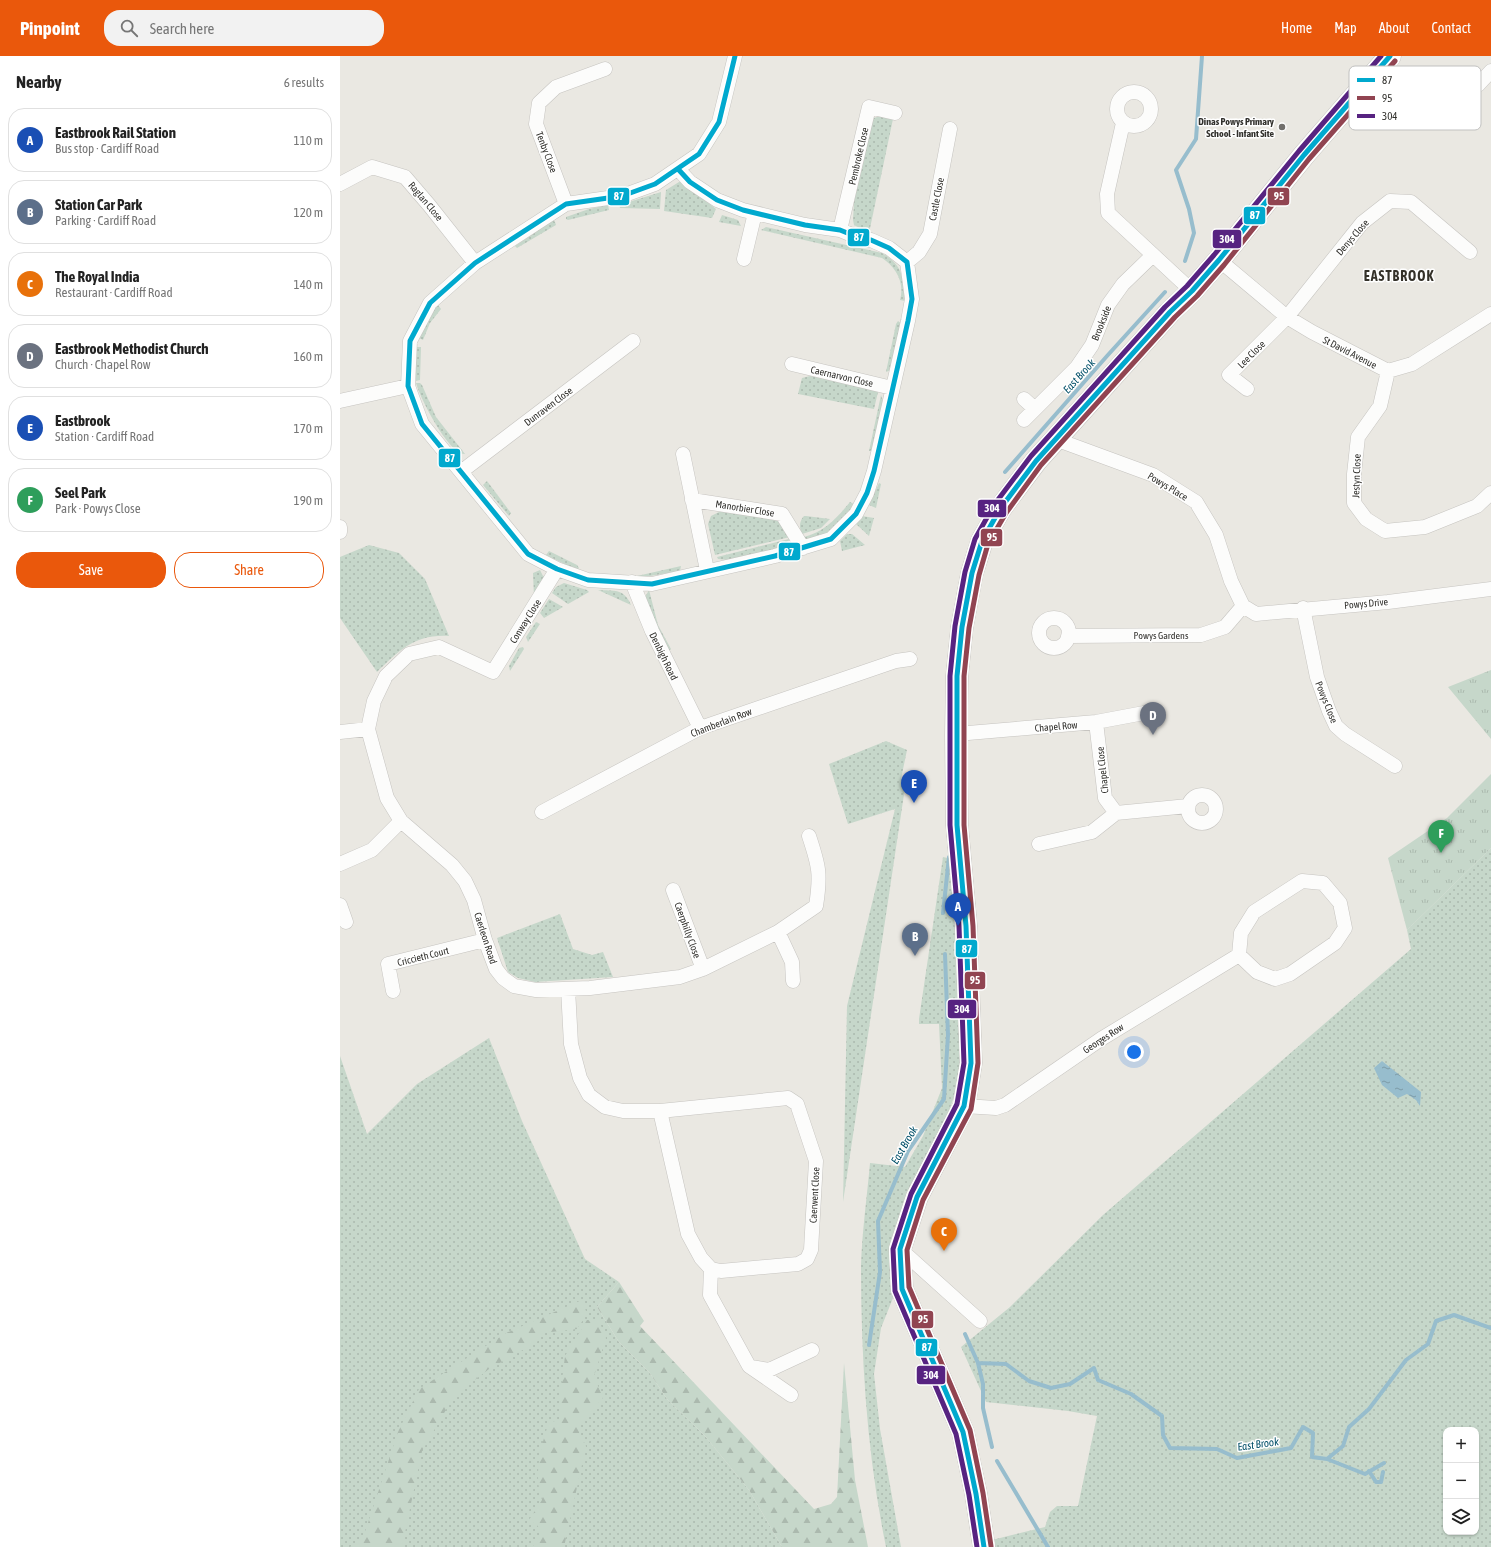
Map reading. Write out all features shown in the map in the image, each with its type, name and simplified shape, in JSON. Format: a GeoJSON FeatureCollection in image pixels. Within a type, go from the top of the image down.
{"type":"FeatureCollection","features":[{"type":"Feature","properties":{"kind":"main road"},"geometry":{"type":"LineString","coordinates":[[1381,66],[1390,56]]}},
{"type":"Feature","properties":{"kind":"main road"},"geometry":{"type":"LineString","coordinates":[[984,1547],[976,1494],[963,1432],[902,1289],[900,1249],[917,1197],[964,1106],[971,1063],[966,926],[957,826],[956,720],[958,653],[972,573],[982,541],[1000,509],[1036,461],[1170,312],[1192,292],[1295,166],[1349,103]]}},
{"type":"Feature","properties":{"kind":"street"},"geometry":{"type":"LineString","coordinates":[[678,169],[690,182],[717,200],[755,213],[805,225],[840,230],[862,240],[871,240],[889,248],[907,262],[912,299],[874,471],[867,493],[856,514],[831,539],[803,548],[652,584],[588,580],[557,569],[528,554],[499,521],[462,471],[422,424],[408,386],[410,341],[430,303],[475,263],[566,204],[622,196],[656,184],[699,154],[718,122],[734,56]]}},
{"type":"Feature","properties":{"kind":"street","name":"Tenby Close"},"geometry":{"type":"LineString","coordinates":[[566,204],[536,124],[539,103],[556,86],[605,69]]}},
{"type":"Feature","properties":{"kind":"street"},"geometry":{"type":"LineString","coordinates":[[1481,82],[1491,72]]}},
{"type":"Feature","properties":{"kind":"street","name":"Pembroke Close"},"geometry":{"type":"LineString","coordinates":[[840,230],[869,107],[895,113]]}},
{"type":"Feature","properties":{"kind":"street"},"geometry":{"type":"LineString","coordinates":[[1123,123],[1107,194],[1108,213],[1192,292]]}},
{"type":"Feature","properties":{"kind":"street","name":"Castle Close"},"geometry":{"type":"LineString","coordinates":[[907,262],[919,252],[930,234],[950,129]]}},
{"type":"Feature","properties":{"kind":"street","name":"Raglan Close"},"geometry":{"type":"LineString","coordinates":[[340,184],[372,167],[405,177],[430,204],[475,263]]}},
{"type":"Feature","properties":{"kind":"street","name":"Denys Close"},"geometry":{"type":"LineString","coordinates":[[1287,317],[1362,223],[1390,201],[1411,202],[1470,252]]}},
{"type":"Feature","properties":{"kind":"street"},"geometry":{"type":"LineString","coordinates":[[744,259],[755,213]]}},
{"type":"Feature","properties":{"kind":"street","name":"Brookside"},"geometry":{"type":"LineString","coordinates":[[1024,420],[1077,367],[1092,346],[1108,304],[1123,284],[1153,255]]}},
{"type":"Feature","properties":{"kind":"street","name":"St David Avenue"},"geometry":{"type":"LineString","coordinates":[[1219,260],[1287,317],[1312,332],[1388,371],[1412,364],[1491,314]]}},
{"type":"Feature","properties":{"kind":"street","name":"Lee Close"},"geometry":{"type":"LineString","coordinates":[[1247,389],[1229,376],[1287,317]]}},
{"type":"Feature","properties":{"kind":"street","name":"Dunraven Close"},"geometry":{"type":"LineString","coordinates":[[462,471],[633,341]]}},
{"type":"Feature","properties":{"kind":"street","name":"Caernarvon Close"},"geometry":{"type":"LineString","coordinates":[[792,364],[892,388]]}},
{"type":"Feature","properties":{"kind":"street","name":"Jestyn Close"},"geometry":{"type":"LineString","coordinates":[[1388,371],[1380,406],[1358,437],[1354,474],[1354,503],[1366,519],[1385,532],[1425,528],[1477,506],[1491,493]]}},
{"type":"Feature","properties":{"kind":"street"},"geometry":{"type":"LineString","coordinates":[[340,401],[408,386]]}},
{"type":"Feature","properties":{"kind":"street"},"geometry":{"type":"LineString","coordinates":[[1024,399],[1035,409]]}},
{"type":"Feature","properties":{"kind":"street","name":"Powys Place"},"geometry":{"type":"LineString","coordinates":[[1055,439],[1153,475],[1196,502],[1216,535],[1231,581],[1243,606]]}},
{"type":"Feature","properties":{"kind":"street"},"geometry":{"type":"LineString","coordinates":[[683,454],[707,570]]}},
{"type":"Feature","properties":{"kind":"street","name":"Manorbier Close"},"geometry":{"type":"LineString","coordinates":[[692,500],[782,514],[803,548]]}},
{"type":"Feature","properties":{"kind":"street"},"geometry":{"type":"LineString","coordinates":[[340,527],[340,532]]}},
{"type":"Feature","properties":{"kind":"street","name":"Conway Close"},"geometry":{"type":"LineString","coordinates":[[493,672],[557,569]]}},
{"type":"Feature","properties":{"kind":"street","name":"Denbigh Road"},"geometry":{"type":"LineString","coordinates":[[632,582],[652,631],[700,728]]}},
{"type":"Feature","properties":{"kind":"street","name":"Powys Drive"},"geometry":{"type":"LineString","coordinates":[[1243,606],[1256,614],[1303,608],[1388,602],[1491,589]]}},
{"type":"Feature","properties":{"kind":"street","name":"Powys Gardens"},"geometry":{"type":"LineString","coordinates":[[1068,636],[1201,635],[1225,627],[1243,606]]}},
{"type":"Feature","properties":{"kind":"street","name":"Powys Close"},"geometry":{"type":"LineString","coordinates":[[1303,608],[1317,677],[1336,726],[1345,734],[1395,766]]}},
{"type":"Feature","properties":{"kind":"street","name":"Caerleon Road"},"geometry":{"type":"LineString","coordinates":[[493,672],[439,647],[409,654],[386,676],[374,701],[368,729],[387,798],[401,822],[452,865],[465,881],[474,900],[485,940],[496,969],[503,978],[514,986],[536,990],[590,988],[680,977],[703,969],[778,932],[816,906],[820,880],[818,861],[809,836]]}},
{"type":"Feature","properties":{"kind":"street","name":"Chamberlain Row"},"geometry":{"type":"LineString","coordinates":[[542,812],[700,728],[896,661],[910,659]]}},
{"type":"Feature","properties":{"kind":"street","name":"Chapel Row"},"geometry":{"type":"LineString","coordinates":[[968,733],[1096,722],[1144,713]]}},
{"type":"Feature","properties":{"kind":"street","name":"Chapel Close"},"geometry":{"type":"LineString","coordinates":[[1096,722],[1105,798],[1116,813]]}},
{"type":"Feature","properties":{"kind":"street"},"geometry":{"type":"LineString","coordinates":[[340,732],[368,729]]}},
{"type":"Feature","properties":{"kind":"street"},"geometry":{"type":"LineString","coordinates":[[1040,844],[1092,832],[1116,813],[1188,806]]}},
{"type":"Feature","properties":{"kind":"street"},"geometry":{"type":"LineString","coordinates":[[340,864],[372,850],[401,822]]}},
{"type":"Feature","properties":{"kind":"street"},"geometry":{"type":"LineString","coordinates":[[1302,881],[1323,883],[1340,903],[1345,928],[1335,943],[1290,974],[1275,978],[1257,972],[1239,955],[1241,933],[1254,912],[1302,881]]}},
{"type":"Feature","properties":{"kind":"street","name":"Caerphilly Close"},"geometry":{"type":"LineString","coordinates":[[674,890],[703,969]]}},
{"type":"Feature","properties":{"kind":"street"},"geometry":{"type":"LineString","coordinates":[[340,905],[346,922]]}},
{"type":"Feature","properties":{"kind":"street"},"geometry":{"type":"LineString","coordinates":[[778,932],[792,962],[793,981]]}},
{"type":"Feature","properties":{"kind":"street","name":"Criccieth Court"},"geometry":{"type":"LineString","coordinates":[[393,991],[388,964],[485,940]]}},
{"type":"Feature","properties":{"kind":"street","name":"Georges Row"},"geometry":{"type":"LineString","coordinates":[[964,1106],[996,1108],[1005,1105],[1101,1038],[1239,955]]}},
{"type":"Feature","properties":{"kind":"street","name":"Caerwent Close"},"geometry":{"type":"LineString","coordinates":[[568,989],[571,1044],[580,1078],[589,1095],[609,1109],[623,1111],[660,1111],[788,1098],[797,1104],[803,1118],[816,1161],[811,1250],[807,1259],[798,1264],[721,1271],[711,1269]]}},
{"type":"Feature","properties":{"kind":"street"},"geometry":{"type":"LineString","coordinates":[[660,1111],[688,1234],[701,1258],[711,1269],[710,1295],[749,1366],[791,1395]]}},
{"type":"Feature","properties":{"kind":"street"},"geometry":{"type":"LineString","coordinates":[[900,1249],[980,1321]]}},
{"type":"Feature","properties":{"kind":"street"},"geometry":{"type":"LineString","coordinates":[[749,1366],[769,1370],[812,1350]]}},
{"type":"Feature","properties":{"kind":"green space"},"geometry":{"type":"Polygon","coordinates":[[[880,116],[893,119],[869,233],[854,225],[854,202],[871,124],[874,118],[880,116]]]}},
{"type":"Feature","properties":{"kind":"green space"},"geometry":{"type":"Polygon","coordinates":[[[679,182],[682,182],[716,209],[712,218],[664,211],[666,190],[679,182]]]}},
{"type":"Feature","properties":{"kind":"green space"},"geometry":{"type":"Polygon","coordinates":[[[661,192],[660,209],[620,208],[619,205],[661,192]]]}},
{"type":"Feature","properties":{"kind":"green space"},"geometry":{"type":"Polygon","coordinates":[[[608,205],[609,210],[568,220],[566,219],[566,217],[589,209],[608,205]]]}},
{"type":"Feature","properties":{"kind":"green space"},"geometry":{"type":"Polygon","coordinates":[[[722,215],[738,220],[741,226],[719,222],[722,215]]]}},
{"type":"Feature","properties":{"kind":"green space"},"geometry":{"type":"Polygon","coordinates":[[[553,220],[556,225],[517,248],[515,246],[553,220]]]}},
{"type":"Feature","properties":{"kind":"green space"},"geometry":{"type":"Polygon","coordinates":[[[766,227],[882,253],[895,263],[901,273],[905,301],[900,300],[901,288],[898,276],[891,266],[882,258],[761,230],[766,227]]]}},
{"type":"Feature","properties":{"kind":"green space"},"geometry":{"type":"Polygon","coordinates":[[[438,305],[441,309],[430,323],[423,340],[419,338],[434,309],[438,305]]]}},
{"type":"Feature","properties":{"kind":"green space"},"geometry":{"type":"Polygon","coordinates":[[[898,321],[902,324],[891,370],[886,372],[896,324],[898,321]]]}},
{"type":"Feature","properties":{"kind":"green space"},"geometry":{"type":"Polygon","coordinates":[[[416,347],[421,347],[420,380],[416,381],[415,376],[416,347]]]}},
{"type":"Feature","properties":{"kind":"green space"},"geometry":{"type":"Polygon","coordinates":[[[810,376],[873,389],[878,392],[874,409],[798,394],[802,378],[810,376]]]}},
{"type":"Feature","properties":{"kind":"green space"},"geometry":{"type":"Polygon","coordinates":[[[416,383],[420,383],[422,385],[436,417],[465,454],[458,452],[444,436],[423,401],[416,383]]]}},
{"type":"Feature","properties":{"kind":"green space"},"geometry":{"type":"Polygon","coordinates":[[[881,395],[883,401],[875,450],[869,451],[881,395]]]}},
{"type":"Feature","properties":{"kind":"green space"},"geometry":{"type":"Polygon","coordinates":[[[487,481],[511,513],[509,516],[483,485],[487,481]]]}},
{"type":"Feature","properties":{"kind":"green space"},"geometry":{"type":"Polygon","coordinates":[[[879,483],[881,484],[876,508],[869,505],[879,483]]]}},
{"type":"Feature","properties":{"kind":"green space"},"geometry":{"type":"Polygon","coordinates":[[[850,502],[854,504],[847,515],[829,533],[805,540],[804,537],[818,532],[830,524],[850,502]]]}},
{"type":"Feature","properties":{"kind":"green space"},"geometry":{"type":"Polygon","coordinates":[[[719,512],[728,512],[781,521],[790,537],[715,555],[708,524],[711,516],[719,512]]]}},
{"type":"Feature","properties":{"kind":"green space"},"geometry":{"type":"Polygon","coordinates":[[[804,516],[830,519],[821,528],[802,534],[800,525],[804,516]]]}},
{"type":"Feature","properties":{"kind":"green space"},"geometry":{"type":"Polygon","coordinates":[[[862,516],[874,518],[869,536],[856,524],[862,516]]]}},
{"type":"Feature","properties":{"kind":"green space"},"geometry":{"type":"Polygon","coordinates":[[[847,534],[852,534],[865,545],[842,551],[840,541],[847,534]]]}},
{"type":"Feature","properties":{"kind":"green space"},"geometry":{"type":"Polygon","coordinates":[[[789,539],[788,544],[783,548],[728,560],[718,559],[717,557],[789,539]]]}},
{"type":"Feature","properties":{"kind":"green space"},"geometry":{"type":"Polygon","coordinates":[[[369,545],[399,553],[425,579],[449,636],[427,638],[409,645],[401,650],[377,672],[340,618],[340,557],[369,545]]]}},
{"type":"Feature","properties":{"kind":"green space"},"geometry":{"type":"Polygon","coordinates":[[[549,551],[577,565],[579,568],[577,570],[546,555],[549,551]]]}},
{"type":"Feature","properties":{"kind":"green space"},"geometry":{"type":"Polygon","coordinates":[[[681,566],[680,571],[638,578],[637,576],[681,566]]]}},
{"type":"Feature","properties":{"kind":"green space"},"geometry":{"type":"Polygon","coordinates":[[[540,570],[543,576],[547,575],[534,597],[533,573],[540,570]]]}},
{"type":"Feature","properties":{"kind":"green space"},"geometry":{"type":"Polygon","coordinates":[[[564,583],[587,590],[589,592],[568,604],[552,593],[556,587],[564,583]]]}},
{"type":"Feature","properties":{"kind":"green space"},"geometry":{"type":"Polygon","coordinates":[[[598,590],[622,593],[631,605],[598,590]]]}},
{"type":"Feature","properties":{"kind":"green space"},"geometry":{"type":"Polygon","coordinates":[[[649,590],[658,625],[671,649],[668,651],[644,599],[649,590]]]}},
{"type":"Feature","properties":{"kind":"green space"},"geometry":{"type":"Polygon","coordinates":[[[549,599],[563,607],[544,618],[540,613],[549,599]]]}},
{"type":"Feature","properties":{"kind":"green space"},"geometry":{"type":"Polygon","coordinates":[[[536,622],[540,624],[528,642],[526,637],[536,622]]]}},
{"type":"Feature","properties":{"kind":"green space"},"geometry":{"type":"Polygon","coordinates":[[[523,647],[524,649],[510,671],[509,666],[519,648],[523,647]]]}},
{"type":"Feature","properties":{"kind":"green space"},"geometry":{"type":"Polygon","coordinates":[[[1491,670],[1491,739],[1448,687],[1491,670]]]}},
{"type":"Feature","properties":{"kind":"green space"},"geometry":{"type":"Polygon","coordinates":[[[886,741],[907,750],[901,779],[906,781],[843,1202],[847,1006],[895,809],[848,824],[829,764],[886,741]]]}},
{"type":"Feature","properties":{"kind":"green space"},"geometry":{"type":"Polygon","coordinates":[[[1491,774],[1491,848],[1407,930],[1388,858],[1447,818],[1491,774]]]}},
{"type":"Feature","properties":{"kind":"green space"},"geometry":{"type":"Polygon","coordinates":[[[1491,848],[1491,1547],[993,1547],[992,1540],[1045,1527],[1050,1512],[1057,1506],[1078,1506],[1097,1416],[1068,1411],[986,1402],[961,1347],[1010,1307],[1103,1215],[1411,949],[1407,930],[1491,848]]]}},
{"type":"Feature","properties":{"kind":"green space"},"geometry":{"type":"Polygon","coordinates":[[[943,857],[952,859],[961,1059],[954,1097],[947,1116],[895,1293],[881,1328],[874,1374],[880,1429],[901,1547],[886,1547],[874,1478],[866,1407],[861,1301],[862,1240],[870,1163],[905,1167],[923,1136],[942,1088],[939,1024],[919,1024],[919,1019],[943,857]]]}},
{"type":"Feature","properties":{"kind":"green space"},"geometry":{"type":"Polygon","coordinates":[[[560,914],[573,949],[592,955],[603,952],[613,977],[535,982],[518,978],[508,972],[497,938],[560,914]]]}},
{"type":"Feature","properties":{"kind":"green space"},"geometry":{"type":"Polygon","coordinates":[[[489,1038],[522,1121],[585,1259],[619,1282],[597,1307],[619,1342],[649,1372],[667,1399],[705,1436],[749,1490],[782,1547],[340,1547],[340,1056],[367,1134],[417,1084],[489,1038]]]}},
{"type":"Feature","properties":{"kind":"green space"},"geometry":{"type":"Polygon","coordinates":[[[619,1282],[644,1321],[640,1326],[814,1509],[831,1504],[837,1497],[844,1363],[855,1480],[868,1547],[782,1547],[749,1490],[705,1436],[667,1399],[649,1372],[619,1342],[597,1307],[619,1282]]]}},
{"type":"Feature","properties":{"kind":"green space"},"geometry":{"type":"Polygon","coordinates":[[[582,1300],[587,1314],[577,1329],[542,1333],[537,1342],[489,1369],[454,1396],[422,1451],[402,1547],[350,1547],[364,1535],[398,1432],[419,1389],[506,1333],[582,1300]]]}},
{"type":"Feature","properties":{"kind":"green space"},"geometry":{"type":"Polygon","coordinates":[[[587,1320],[599,1321],[606,1338],[594,1376],[603,1398],[581,1423],[579,1432],[586,1446],[564,1547],[532,1547],[540,1538],[538,1526],[529,1520],[542,1500],[539,1490],[538,1471],[543,1441],[549,1422],[562,1420],[559,1405],[565,1356],[587,1320]]]}},
{"type":"Feature","properties":{"kind":"water"},"geometry":{"type":"Polygon","coordinates":[[[1382,1061],[1421,1092],[1420,1106],[1416,1100],[1407,1094],[1398,1098],[1382,1085],[1374,1068],[1382,1061]]]}},
{"type":"Feature","properties":{"kind":"waterway","name":"East Brook"},"geometry":{"type":"LineString","coordinates":[[1185,261],[1194,233],[1189,209],[1176,170],[1196,139],[1202,56]]}},
{"type":"Feature","properties":{"kind":"waterway","name":"East Brook"},"geometry":{"type":"LineString","coordinates":[[1005,472],[1165,292]]}},
{"type":"Feature","properties":{"kind":"waterway","name":"East Brook"},"geometry":{"type":"LineString","coordinates":[[943,913],[949,857]]}},
{"type":"Feature","properties":{"kind":"waterway","name":"East Brook"},"geometry":{"type":"LineString","coordinates":[[869,1345],[880,1272],[878,1221],[908,1151],[944,1099],[948,1035],[945,954]]}},
{"type":"Feature","properties":{"kind":"waterway","name":"East Brook"},"geometry":{"type":"LineString","coordinates":[[965,1334],[978,1363],[1006,1364],[1029,1381],[1051,1388],[1070,1384],[1094,1368],[1098,1380],[1131,1394],[1162,1416],[1163,1435],[1170,1448],[1217,1449],[1237,1458],[1291,1448],[1303,1427],[1313,1433],[1312,1457],[1327,1459],[1343,1446],[1349,1427],[1369,1409],[1406,1360],[1428,1344],[1436,1321],[1454,1315],[1491,1328]]}},
{"type":"Feature","properties":{"kind":"waterway"},"geometry":{"type":"LineString","coordinates":[[978,1363],[983,1384],[983,1408],[992,1447]]}},
{"type":"Feature","properties":{"kind":"waterway"},"geometry":{"type":"LineString","coordinates":[[1327,1459],[1365,1474],[1384,1463]]}},
{"type":"Feature","properties":{"kind":"waterway","name":"East Brook"},"geometry":{"type":"LineString","coordinates":[[997,1461],[1048,1547]]}},
{"type":"Feature","properties":{"kind":"waterway"},"geometry":{"type":"LineString","coordinates":[[1369,1471],[1376,1482],[1381,1482],[1383,1472]]}},
{"type":"Feature","properties":{"kind":"transit line","name":"87"},"geometry":{"type":"LineString","coordinates":[[678,169],[690,182],[717,200],[743,210],[805,225],[840,230],[862,239],[871,240],[889,248],[907,262],[912,299],[908,321],[874,471],[867,493],[856,514],[831,539],[775,556],[652,584],[588,580],[557,569],[528,554],[422,424],[408,386],[410,341],[430,303],[475,263],[566,204],[622,196],[655,184],[699,154],[719,122],[735,56]]}},
{"type":"Feature","properties":{"kind":"transit line","name":"304"},"geometry":{"type":"LineString","coordinates":[[1372,66],[1381,56]]}},
{"type":"Feature","properties":{"kind":"transit line","name":"87"},"geometry":{"type":"LineString","coordinates":[[1381,66],[1390,56]]}},
{"type":"Feature","properties":{"kind":"transit line","name":"95"},"geometry":{"type":"LineString","coordinates":[[1391,66],[1395,61]]}},
{"type":"Feature","properties":{"kind":"transit line","name":"304"},"geometry":{"type":"LineString","coordinates":[[977,1547],[969,1495],[956,1434],[895,1291],[893,1249],[911,1194],[957,1104],[964,1063],[959,926],[950,825],[950,676],[955,626],[965,572],[975,539],[994,505],[1031,456],[1165,307],[1187,286],[1349,93]]}},
{"type":"Feature","properties":{"kind":"transit line","name":"87"},"geometry":{"type":"LineString","coordinates":[[984,1547],[976,1494],[963,1432],[902,1289],[900,1249],[917,1197],[964,1106],[971,1063],[966,926],[957,825],[957,676],[962,627],[972,573],[982,541],[1000,509],[1036,461],[1170,312],[1192,291],[1304,155],[1349,103]]}},
{"type":"Feature","properties":{"kind":"transit line","name":"95"},"geometry":{"type":"LineString","coordinates":[[991,1546],[983,1493],[970,1430],[909,1287],[907,1250],[923,1200],[971,1109],[978,1063],[973,926],[964,825],[964,676],[969,628],[979,575],[988,544],[1006,513],[1041,465],[1175,317],[1197,296],[1224,265],[1309,159],[1349,113]]}},
{"type":"Feature","properties":{"kind":"place","name":"Dinas Powys Primary School - Infant Site"},"geometry":{"type":"Point","coordinates":[1282,127]}},
{"type":"Feature","properties":{"kind":"place","name":"Eastbrook Methodist Church"},"geometry":{"type":"Point","coordinates":[1153,735]}},
{"type":"Feature","properties":{"kind":"place","name":"Eastbrook"},"geometry":{"type":"Point","coordinates":[914,803]}},
{"type":"Feature","properties":{"kind":"place","name":"Seel Park"},"geometry":{"type":"Point","coordinates":[1441,853]}},
{"type":"Feature","properties":{"kind":"place","name":"Eastbrook Rail Station"},"geometry":{"type":"Point","coordinates":[958,926]}},
{"type":"Feature","properties":{"kind":"place","name":"Station Car Park"},"geometry":{"type":"Point","coordinates":[915,956]}},
{"type":"Feature","properties":{"kind":"place","name":"The Royal India"},"geometry":{"type":"Point","coordinates":[944,1251]}},
{"type":"Feature","properties":{"kind":"district","name":"EASTBROOK"},"geometry":{"type":"Point","coordinates":[1399,276]}}]}
